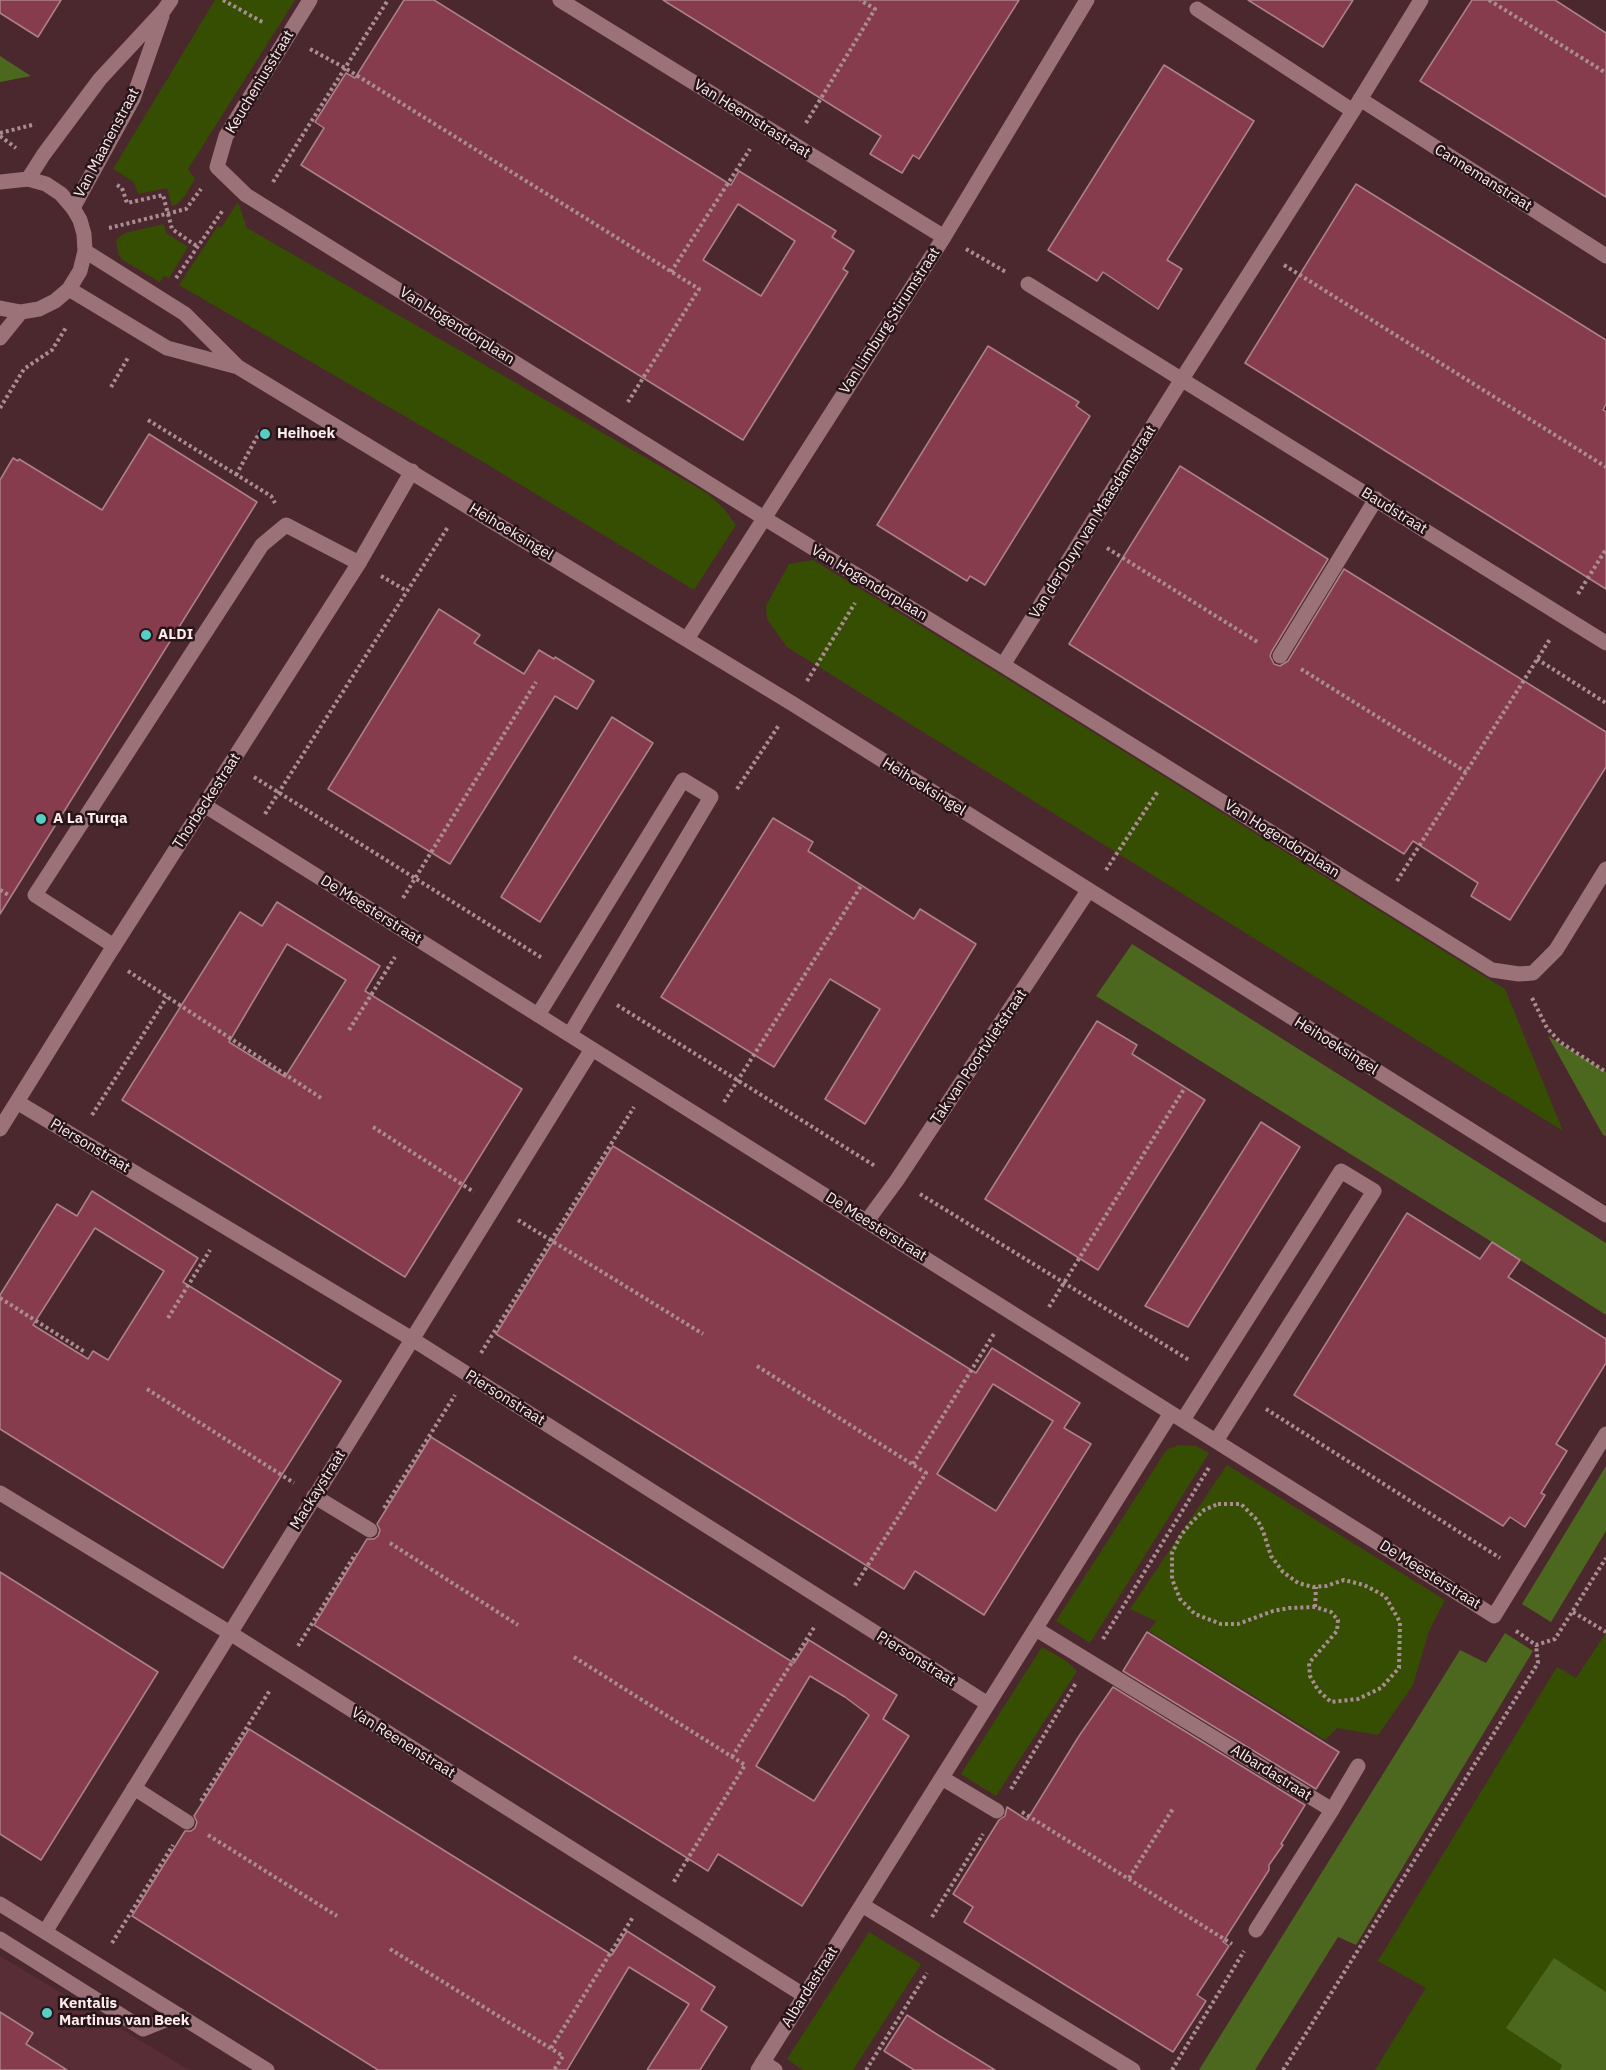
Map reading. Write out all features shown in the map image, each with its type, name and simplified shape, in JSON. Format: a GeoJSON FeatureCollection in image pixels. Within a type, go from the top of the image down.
{"type":"FeatureCollection","features":[{"type":"Feature","properties":{"kind":"street","name":"Keucheniusstraat"},"geometry":{"type":"LineString","coordinates":[[217,167],[226,136],[310,0]]}},
{"type":"Feature","properties":{"kind":"street","name":"Van Heemstrastraat"},"geometry":{"type":"LineString","coordinates":[[560,0],[944,237]]}},
{"type":"Feature","properties":{"kind":"street","name":"Van Limburg Stirumstraat"},"geometry":{"type":"LineString","coordinates":[[687,639],[944,237],[1087,0]]}},
{"type":"Feature","properties":{"kind":"street","name":"Van der Duyn van Maasdamstraat"},"geometry":{"type":"LineString","coordinates":[[1003,665],[1421,0]]}},
{"type":"Feature","properties":{"kind":"street","name":"Van Maanenstraat"},"geometry":{"type":"LineString","coordinates":[[28,179],[100,79],[167,5]]}},
{"type":"Feature","properties":{"kind":"street","name":"Van Maanenstraat"},"geometry":{"type":"LineString","coordinates":[[73,208],[134,99],[167,5]]}},
{"type":"Feature","properties":{"kind":"street"},"geometry":{"type":"LineString","coordinates":[[1197,9],[1357,105]]}},
{"type":"Feature","properties":{"kind":"street","name":"Cannemanstraat"},"geometry":{"type":"LineString","coordinates":[[1357,105],[1606,256]]}},
{"type":"Feature","properties":{"kind":"street","name":"Van Hogendorplaan"},"geometry":{"type":"LineString","coordinates":[[217,167],[246,195],[1492,970],[1526,973]]}},
{"type":"Feature","properties":{"kind":"street"},"geometry":{"type":"LineString","coordinates":[[0,182],[28,179],[46,184],[61,194],[73,208],[84,234],[85,251],[80,272],[69,289],[56,301],[39,309],[21,312],[0,308]]}},
{"type":"Feature","properties":{"kind":"street","name":"Heihoeksingel"},"geometry":{"type":"LineString","coordinates":[[85,251],[185,314],[238,367],[687,639],[1606,1215]]}},
{"type":"Feature","properties":{"kind":"street"},"geometry":{"type":"LineString","coordinates":[[1028,284],[1182,379]]}},
{"type":"Feature","properties":{"kind":"street","name":"Heihoeksingel"},"geometry":{"type":"LineString","coordinates":[[69,289],[167,348],[238,367]]}},
{"type":"Feature","properties":{"kind":"street"},"geometry":{"type":"LineString","coordinates":[[0,338],[21,312]]}},
{"type":"Feature","properties":{"kind":"street","name":"Baudstraat"},"geometry":{"type":"LineString","coordinates":[[1182,379],[1606,643]]}},
{"type":"Feature","properties":{"kind":"street","name":"Thorbeckestraat"},"geometry":{"type":"LineString","coordinates":[[0,1130],[110,951],[359,563],[412,471]]}},
{"type":"Feature","properties":{"kind":"street"},"geometry":{"type":"LineString","coordinates":[[1280,656],[1376,500]]}},
{"type":"Feature","properties":{"kind":"street"},"geometry":{"type":"LineString","coordinates":[[110,951],[35,895],[261,545],[286,525],[359,563]]}},
{"type":"Feature","properties":{"kind":"street"},"geometry":{"type":"LineString","coordinates":[[538,1015],[683,780],[711,797],[570,1034]]}},
{"type":"Feature","properties":{"kind":"street","name":"De Meesterstraat"},"geometry":{"type":"LineString","coordinates":[[204,805],[1494,1616],[1606,1434]]}},
{"type":"Feature","properties":{"kind":"street"},"geometry":{"type":"LineString","coordinates":[[1526,973],[1556,950],[1606,868]]}},
{"type":"Feature","properties":{"kind":"street","name":"Tak van Poortvlietstraat"},"geometry":{"type":"LineString","coordinates":[[867,1221],[897,1180],[1088,891]]}},
{"type":"Feature","properties":{"kind":"street","name":"Mackaystraat"},"geometry":{"type":"LineString","coordinates":[[45,1932],[592,1048]]}},
{"type":"Feature","properties":{"kind":"street","name":"Piersonstraat"},"geometry":{"type":"LineString","coordinates":[[17,1102],[412,1339],[988,1704]]}},
{"type":"Feature","properties":{"kind":"street"},"geometry":{"type":"LineString","coordinates":[[1177,1416],[1341,1171],[1374,1191],[1219,1443]]}},
{"type":"Feature","properties":{"kind":"street","name":"Albardastraat"},"geometry":{"type":"LineString","coordinates":[[765,2067],[805,1996],[988,1704],[1177,1416]]}},
{"type":"Feature","properties":{"kind":"street","name":"Van Reenenstraat"},"geometry":{"type":"LineString","coordinates":[[0,1493],[230,1633],[805,1996]]}},
{"type":"Feature","properties":{"kind":"street"},"geometry":{"type":"LineString","coordinates":[[314,1496],[370,1530]]}},
{"type":"Feature","properties":{"kind":"street","name":"Albardastraat"},"geometry":{"type":"LineString","coordinates":[[1036,1629],[1332,1810]]}},
{"type":"Feature","properties":{"kind":"street"},"geometry":{"type":"LineString","coordinates":[[1256,1930],[1358,1766]]}},
{"type":"Feature","properties":{"kind":"street"},"geometry":{"type":"LineString","coordinates":[[942,1778],[1001,1806]]}},
{"type":"Feature","properties":{"kind":"street"},"geometry":{"type":"LineString","coordinates":[[134,1788],[188,1822]]}},
{"type":"Feature","properties":{"kind":"street"},"geometry":{"type":"LineString","coordinates":[[0,1904],[267,2070]]}},
{"type":"Feature","properties":{"kind":"street"},"geometry":{"type":"LineString","coordinates":[[862,1905],[1133,2070]]}},
{"type":"Feature","properties":{"kind":"street"},"geometry":{"type":"LineString","coordinates":[[0,1939],[143,2029],[178,2015]]}},
{"type":"Feature","properties":{"kind":"path"},"geometry":{"type":"LineString","coordinates":[[223,0],[345,68],[699,289],[614,424]]}},
{"type":"Feature","properties":{"kind":"path"},"geometry":{"type":"LineString","coordinates":[[259,203],[388,0]]}},
{"type":"Feature","properties":{"kind":"path"},"geometry":{"type":"LineString","coordinates":[[793,144],[875,9],[860,0]]}},
{"type":"Feature","properties":{"kind":"path"},"geometry":{"type":"LineString","coordinates":[[1489,0],[1606,73]]}},
{"type":"Feature","properties":{"kind":"path"},"geometry":{"type":"LineString","coordinates":[[671,272],[765,127]]}},
{"type":"Feature","properties":{"kind":"path"},"geometry":{"type":"LineString","coordinates":[[84,234],[186,209],[217,167]]}},
{"type":"Feature","properties":{"kind":"path"},"geometry":{"type":"LineString","coordinates":[[944,237],[1028,284]]}},
{"type":"Feature","properties":{"kind":"path"},"geometry":{"type":"LineString","coordinates":[[1263,252],[1606,467]]}},
{"type":"Feature","properties":{"kind":"path"},"geometry":{"type":"LineString","coordinates":[[0,408],[24,369],[52,351],[69,321],[69,289]]}},
{"type":"Feature","properties":{"kind":"path"},"geometry":{"type":"LineString","coordinates":[[148,420],[271,496],[286,525]]}},
{"type":"Feature","properties":{"kind":"path"},"geometry":{"type":"LineString","coordinates":[[236,475],[262,428]]}},
{"type":"Feature","properties":{"kind":"path"},"geometry":{"type":"LineString","coordinates":[[252,834],[464,503]]}},
{"type":"Feature","properties":{"kind":"path"},"geometry":{"type":"LineString","coordinates":[[1383,902],[1606,549]]}},
{"type":"Feature","properties":{"kind":"path"},"geometry":{"type":"LineString","coordinates":[[1537,659],[1606,704]]}},
{"type":"Feature","properties":{"kind":"path"},"geometry":{"type":"LineString","coordinates":[[389,920],[536,682]]}},
{"type":"Feature","properties":{"kind":"path"},"geometry":{"type":"LineString","coordinates":[[1088,891],[1099,880],[1172,770]]}},
{"type":"Feature","properties":{"kind":"path"},"geometry":{"type":"LineString","coordinates":[[711,1123],[861,886]]}},
{"type":"Feature","properties":{"kind":"path"},"geometry":{"type":"LineString","coordinates":[[349,1030],[410,934]]}},
{"type":"Feature","properties":{"kind":"path"},"geometry":{"type":"LineString","coordinates":[[110,951],[167,997],[321,1098]]}},
{"type":"Feature","properties":{"kind":"path"},"geometry":{"type":"LineString","coordinates":[[1526,973],[1547,1028],[1560,1042],[1606,1072]]}},
{"type":"Feature","properties":{"kind":"path"},"geometry":{"type":"LineString","coordinates":[[77,1139],[167,997]]}},
{"type":"Feature","properties":{"kind":"path"},"geometry":{"type":"LineString","coordinates":[[1036,1328],[1184,1089]]}},
{"type":"Feature","properties":{"kind":"path"},"geometry":{"type":"LineString","coordinates":[[373,1128],[703,1334]]}},
{"type":"Feature","properties":{"kind":"path"},"geometry":{"type":"LineString","coordinates":[[168,1318],[225,1227]]}},
{"type":"Feature","properties":{"kind":"path"},"geometry":{"type":"LineString","coordinates":[[0,1298],[85,1352]]}},
{"type":"Feature","properties":{"kind":"path"},"geometry":{"type":"LineString","coordinates":[[913,1464],[1009,1310]]}},
{"type":"Feature","properties":{"kind":"path"},"geometry":{"type":"LineString","coordinates":[[732,1757],[926,1473],[757,1366]]}},
{"type":"Feature","properties":{"kind":"path"},"geometry":{"type":"LineString","coordinates":[[147,1389],[314,1496]]}},
{"type":"Feature","properties":{"kind":"path"},"geometry":{"type":"LineString","coordinates":[[918,1939],[1171,1530],[1219,1443]]}},
{"type":"Feature","properties":{"kind":"path"},"geometry":{"type":"LineString","coordinates":[[1218,1504],[1241,1504],[1258,1521],[1272,1556],[1283,1572],[1298,1583],[1316,1587],[1344,1580],[1364,1585],[1385,1596],[1400,1622],[1398,1668],[1381,1688],[1358,1699],[1331,1702],[1318,1690],[1310,1676],[1309,1664],[1337,1631],[1338,1620],[1331,1612],[1314,1607],[1273,1611],[1238,1623],[1221,1624],[1195,1614],[1180,1599],[1172,1579],[1172,1553],[1181,1535],[1204,1510],[1218,1504]]}},
{"type":"Feature","properties":{"kind":"path"},"geometry":{"type":"LineString","coordinates":[[370,1530],[519,1625]]}},
{"type":"Feature","properties":{"kind":"path"},"geometry":{"type":"LineString","coordinates":[[1171,1530],[1181,1535]]}},
{"type":"Feature","properties":{"kind":"path"},"geometry":{"type":"LineString","coordinates":[[1536,1645],[1555,1639],[1606,1558]]}},
{"type":"Feature","properties":{"kind":"path"},"geometry":{"type":"LineString","coordinates":[[1314,1607],[1316,1587]]}},
{"type":"Feature","properties":{"kind":"path"},"geometry":{"type":"LineString","coordinates":[[1573,1612],[1606,1632]]}},
{"type":"Feature","properties":{"kind":"path"},"geometry":{"type":"LineString","coordinates":[[1283,2070],[1538,1662],[1536,1645],[1494,1616]]}},
{"type":"Feature","properties":{"kind":"path"},"geometry":{"type":"LineString","coordinates":[[574,1657],[745,1765],[660,1905]]}},
{"type":"Feature","properties":{"kind":"path"},"geometry":{"type":"LineString","coordinates":[[1001,1806],[1129,1878],[1244,1951]]}},
{"type":"Feature","properties":{"kind":"path"},"geometry":{"type":"LineString","coordinates":[[1129,1878],[1174,1807]]}},
{"type":"Feature","properties":{"kind":"path"},"geometry":{"type":"LineString","coordinates":[[188,1822],[337,1916]]}},
{"type":"Feature","properties":{"kind":"path"},"geometry":{"type":"LineString","coordinates":[[551,2048],[646,1896]]}},
{"type":"Feature","properties":{"kind":"path"},"geometry":{"type":"LineString","coordinates":[[1172,2070],[1256,1930]]}},
{"type":"Feature","properties":{"kind":"path"},"geometry":{"type":"LineString","coordinates":[[390,1949],[563,2056],[554,2070]]}},
{"type":"Feature","properties":{"kind":"path"},"geometry":{"type":"LineString","coordinates":[[866,2070],[940,1952]]}},
{"type":"Feature","properties":{"kind":"shaded area","name":"Kentalis Martinus van Beek"},"geometry":{"type":"Polygon","coordinates":[[[0,1956],[189,2070],[0,2070],[0,1956]]]}},
{"type":"Feature","properties":{"kind":"green space"},"geometry":{"type":"Polygon","coordinates":[[[215,0],[295,0],[188,169],[195,179],[184,197],[172,206],[167,188],[138,194],[134,182],[113,169],[215,0]]]}},
{"type":"Feature","properties":{"kind":"green space"},"geometry":{"type":"Polygon","coordinates":[[[0,56],[31,76],[0,82],[0,56]]]}},
{"type":"Feature","properties":{"kind":"green space"},"geometry":{"type":"Polygon","coordinates":[[[238,202],[247,228],[707,493],[724,509],[736,525],[694,590],[480,460],[179,285],[218,226],[221,228],[238,202]]]}},
{"type":"Feature","properties":{"kind":"green space"},"geometry":{"type":"Polygon","coordinates":[[[164,224],[166,233],[188,247],[169,278],[164,276],[160,282],[123,260],[119,255],[116,242],[125,233],[164,224]]]}},
{"type":"Feature","properties":{"kind":"green space"},"geometry":{"type":"Polygon","coordinates":[[[813,560],[1505,989],[1563,1131],[787,647],[767,619],[766,606],[789,564],[813,560]]]}},
{"type":"Feature","properties":{"kind":"green space"},"geometry":{"type":"Polygon","coordinates":[[[1132,944],[1606,1243],[1606,1315],[1096,996],[1132,944]]]}},
{"type":"Feature","properties":{"kind":"green space"},"geometry":{"type":"Polygon","coordinates":[[[1548,1036],[1606,1072],[1606,1136],[1603,1135],[1548,1036]]]}},
{"type":"Feature","properties":{"kind":"green space"},"geometry":{"type":"Polygon","coordinates":[[[1179,1445],[1196,1446],[1209,1453],[1090,1643],[1056,1621],[1162,1457],[1168,1449],[1179,1445]]]}},
{"type":"Feature","properties":{"kind":"green space"},"geometry":{"type":"Polygon","coordinates":[[[1227,1465],[1445,1600],[1429,1631],[1413,1685],[1378,1735],[1337,1728],[1325,1740],[1149,1631],[1156,1621],[1130,1609],[1227,1465]]]}},
{"type":"Feature","properties":{"kind":"green space"},"geometry":{"type":"Polygon","coordinates":[[[1606,1466],[1606,1531],[1551,1622],[1522,1604],[1606,1466]]]}},
{"type":"Feature","properties":{"kind":"green space"},"geometry":{"type":"Polygon","coordinates":[[[1505,1633],[1533,1651],[1356,1945],[1338,1937],[1255,2070],[1199,2070],[1460,1650],[1486,1663],[1505,1633]]]}},
{"type":"Feature","properties":{"kind":"green space"},"geometry":{"type":"Polygon","coordinates":[[[1606,1633],[1606,1992],[1554,1959],[1507,2028],[1563,2065],[1560,2070],[1375,2070],[1426,1988],[1378,1961],[1557,1667],[1576,1678],[1606,1633]]]}},
{"type":"Feature","properties":{"kind":"green space"},"geometry":{"type":"Polygon","coordinates":[[[1042,1647],[1066,1661],[1077,1671],[996,1796],[961,1774],[1042,1647]]]}},
{"type":"Feature","properties":{"kind":"green space"},"geometry":{"type":"Polygon","coordinates":[[[869,1932],[921,1964],[853,2070],[803,2070],[787,2059],[869,1932]]]}},
{"type":"Feature","properties":{"kind":"green space"},"geometry":{"type":"Polygon","coordinates":[[[1554,1958],[1606,1992],[1606,2070],[1560,2070],[1562,2065],[1506,2028],[1554,1958]]]}},
{"type":"Feature","properties":{"kind":"building"},"geometry":{"type":"Polygon","coordinates":[[[0,0],[61,0],[38,37],[0,13],[0,0]]]}},
{"type":"Feature","properties":{"kind":"building"},"geometry":{"type":"Polygon","coordinates":[[[404,0],[434,0],[731,185],[739,171],[836,231],[832,237],[854,251],[843,269],[848,272],[743,440],[301,165],[324,128],[315,122],[346,73],[355,78],[404,0]],[[738,204],[703,260],[761,296],[795,241],[738,204]]]}},
{"type":"Feature","properties":{"kind":"building"},"geometry":{"type":"Polygon","coordinates":[[[663,0],[1019,0],[919,159],[913,155],[902,173],[870,154],[881,136],[663,0]]]}},
{"type":"Feature","properties":{"kind":"building"},"geometry":{"type":"Polygon","coordinates":[[[1248,0],[1353,0],[1323,47],[1248,0]]]}},
{"type":"Feature","properties":{"kind":"building"},"geometry":{"type":"Polygon","coordinates":[[[1472,0],[1555,0],[1606,33],[1606,197],[1420,81],[1472,0]]]}},
{"type":"Feature","properties":{"kind":"building"},"geometry":{"type":"Polygon","coordinates":[[[1164,65],[1254,121],[1167,260],[1182,269],[1158,309],[1103,272],[1097,281],[1048,250],[1164,65]]]}},
{"type":"Feature","properties":{"kind":"building"},"geometry":{"type":"Polygon","coordinates":[[[1356,184],[1606,340],[1606,404],[1603,410],[1606,412],[1606,589],[1245,363],[1356,184]]]}},
{"type":"Feature","properties":{"kind":"building"},"geometry":{"type":"Polygon","coordinates":[[[988,346],[1079,402],[1076,406],[1090,416],[985,585],[970,576],[967,581],[877,525],[988,346]]]}},
{"type":"Feature","properties":{"kind":"building"},"geometry":{"type":"Polygon","coordinates":[[[149,434],[257,502],[0,914],[0,480],[13,458],[18,461],[19,459],[102,510],[149,434]]]}},
{"type":"Feature","properties":{"kind":"building"},"geometry":{"type":"Polygon","coordinates":[[[1180,466],[1328,559],[1272,651],[1270,656],[1274,664],[1280,666],[1288,661],[1344,569],[1606,732],[1606,767],[1510,920],[1471,896],[1478,883],[1413,841],[1404,854],[1069,644],[1180,466]]]}},
{"type":"Feature","properties":{"kind":"building"},"geometry":{"type":"Polygon","coordinates":[[[439,609],[480,635],[474,643],[524,674],[539,650],[594,681],[577,709],[555,696],[450,864],[328,789],[439,609]]]}},
{"type":"Feature","properties":{"kind":"building"},"geometry":{"type":"Polygon","coordinates":[[[612,717],[653,743],[540,922],[501,897],[612,717]]]}},
{"type":"Feature","properties":{"kind":"building"},"geometry":{"type":"Polygon","coordinates":[[[773,818],[813,842],[808,851],[914,919],[920,909],[976,944],[865,1124],[825,1099],[880,1009],[830,979],[774,1067],[661,997],[773,818]]]}},
{"type":"Feature","properties":{"kind":"building"},"geometry":{"type":"Polygon","coordinates":[[[277,902],[380,966],[365,991],[522,1089],[405,1277],[122,1100],[240,912],[262,926],[277,902]],[[287,944],[229,1042],[285,1077],[346,980],[287,944]]]}},
{"type":"Feature","properties":{"kind":"building"},"geometry":{"type":"Polygon","coordinates":[[[1097,1021],[1137,1045],[1132,1054],[1205,1100],[1098,1270],[985,1199],[1097,1021]]]}},
{"type":"Feature","properties":{"kind":"building"},"geometry":{"type":"Polygon","coordinates":[[[1261,1122],[1300,1147],[1188,1327],[1145,1306],[1261,1122]]]}},
{"type":"Feature","properties":{"kind":"building"},"geometry":{"type":"Polygon","coordinates":[[[613,1146],[976,1373],[992,1348],[1080,1403],[1064,1428],[1091,1444],[984,1615],[915,1571],[904,1589],[496,1334],[613,1146]],[[993,1384],[937,1474],[996,1511],[1053,1421],[993,1384]]]}},
{"type":"Feature","properties":{"kind":"building"},"geometry":{"type":"Polygon","coordinates":[[[92,1191],[198,1258],[183,1282],[341,1381],[223,1568],[0,1429],[0,1295],[57,1204],[77,1216],[92,1191]],[[95,1228],[33,1325],[88,1359],[93,1351],[108,1360],[164,1271],[95,1228]]]}},
{"type":"Feature","properties":{"kind":"building"},"geometry":{"type":"Polygon","coordinates":[[[1407,1213],[1480,1259],[1492,1242],[1520,1260],[1508,1277],[1606,1339],[1606,1363],[1556,1444],[1567,1451],[1541,1493],[1545,1495],[1525,1527],[1510,1517],[1503,1526],[1294,1395],[1407,1213]]]}},
{"type":"Feature","properties":{"kind":"building"},"geometry":{"type":"Polygon","coordinates":[[[431,1437],[794,1663],[809,1640],[897,1695],[883,1719],[909,1736],[802,1906],[718,1854],[708,1871],[314,1625],[367,1539],[374,1539],[378,1536],[380,1530],[377,1524],[431,1437]],[[810,1676],[756,1766],[814,1801],[869,1715],[810,1676]]]}},
{"type":"Feature","properties":{"kind":"building"},"geometry":{"type":"Polygon","coordinates":[[[0,1572],[158,1672],[41,1860],[0,1834],[0,1572]]]}},
{"type":"Feature","properties":{"kind":"building"},"geometry":{"type":"Polygon","coordinates":[[[1147,1632],[1339,1752],[1316,1789],[1123,1671],[1147,1632]]]}},
{"type":"Feature","properties":{"kind":"building"},"geometry":{"type":"Polygon","coordinates":[[[1113,1687],[1305,1805],[1269,1865],[1269,1870],[1223,1942],[1229,1946],[1197,1995],[1206,2001],[1173,2052],[964,1922],[973,1907],[953,1894],[999,1820],[1005,1816],[1007,1807],[1027,1820],[1079,1736],[1113,1687]]]}},
{"type":"Feature","properties":{"kind":"building"},"geometry":{"type":"Polygon","coordinates":[[[249,1729],[612,1955],[627,1931],[715,1987],[701,2010],[727,2027],[700,2070],[647,2070],[689,2004],[629,1967],[567,2070],[378,2070],[132,1916],[185,1831],[195,1828],[197,1822],[194,1816],[249,1729]]]}},
{"type":"Feature","properties":{"kind":"building"},"geometry":{"type":"Polygon","coordinates":[[[0,2012],[33,2033],[26,2044],[67,2070],[0,2070],[0,2012]]]}},
{"type":"Feature","properties":{"kind":"building"},"geometry":{"type":"Polygon","coordinates":[[[907,2015],[995,2070],[914,2070],[884,2051],[907,2015]]]}},
{"type":"Feature","properties":{"kind":"place","name":"Heihoek"},"geometry":{"type":"Point","coordinates":[265,434]}},
{"type":"Feature","properties":{"kind":"place","name":"ALDI"},"geometry":{"type":"Point","coordinates":[146,635]}},
{"type":"Feature","properties":{"kind":"place","name":"A La Turqa"},"geometry":{"type":"Point","coordinates":[41,819]}},
{"type":"Feature","properties":{"kind":"place","name":"Kentalis Martinus van Beek"},"geometry":{"type":"Point","coordinates":[47,2013]}}]}
